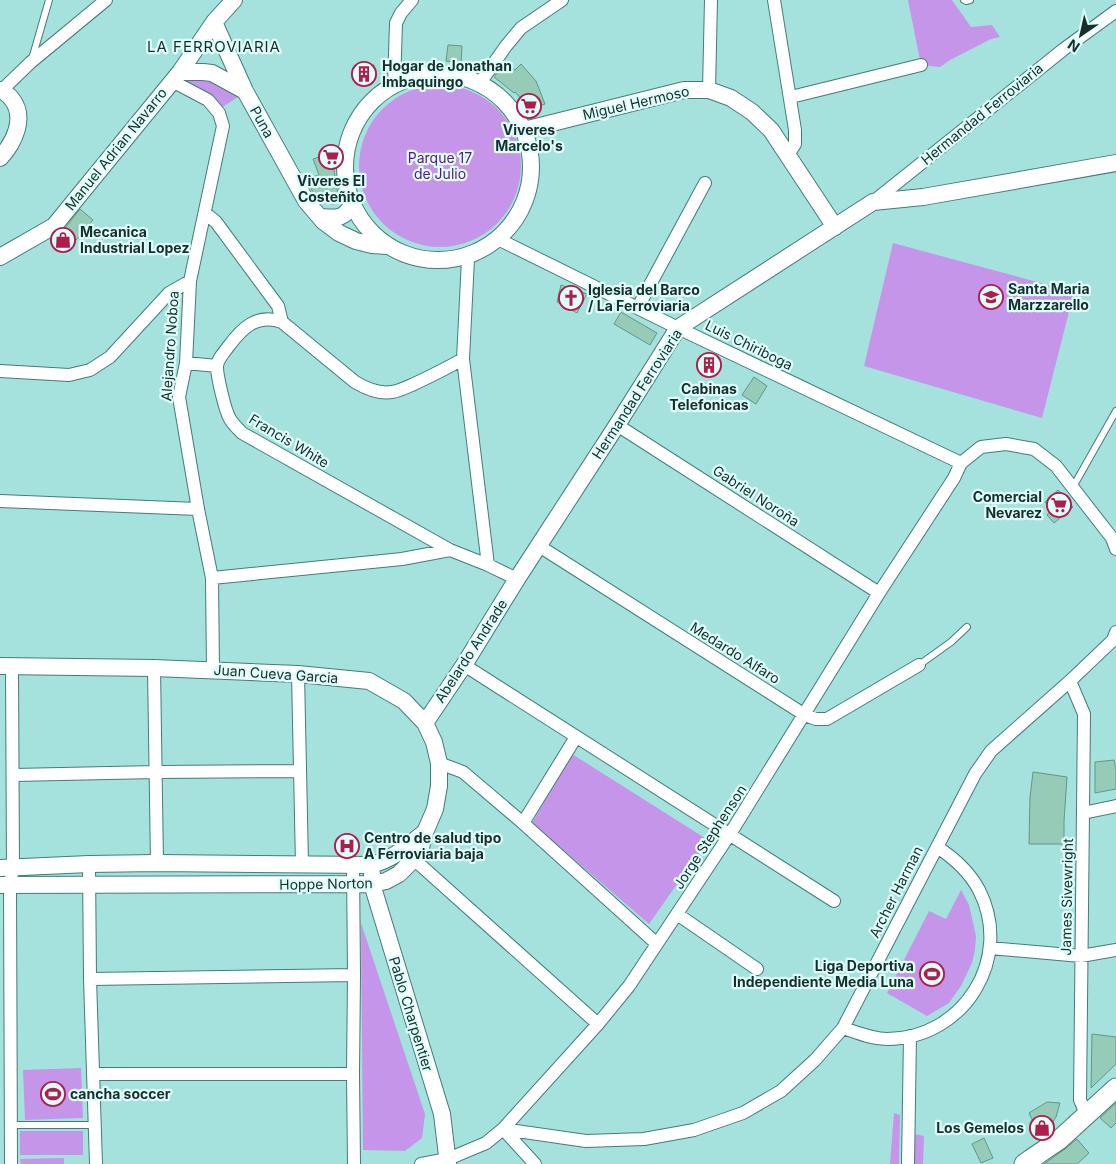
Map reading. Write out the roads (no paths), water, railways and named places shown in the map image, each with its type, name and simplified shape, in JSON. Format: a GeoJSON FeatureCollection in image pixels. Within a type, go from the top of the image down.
{"type":"FeatureCollection","features":[{"type":"Feature","properties":{"kind":"main road"},"geometry":{"type":"LineString","coordinates":[[1009,1164],[1027,1161],[1059,1140],[1116,1088]]}},
{"type":"Feature","properties":{"kind":"street"},"geometry":{"type":"LineString","coordinates":[[0,158],[13,141],[18,123],[17,110],[11,98],[1,90],[31,62],[106,0]]}},
{"type":"Feature","properties":{"kind":"street","name":"Manuel Adrian Navarro"},"geometry":{"type":"LineString","coordinates":[[0,257],[54,226],[176,77],[214,22],[234,0]]}},
{"type":"Feature","properties":{"kind":"street"},"geometry":{"type":"LineString","coordinates":[[394,85],[396,23],[401,13],[412,0]]}},
{"type":"Feature","properties":{"kind":"street"},"geometry":{"type":"LineString","coordinates":[[480,83],[521,28],[562,0]]}},
{"type":"Feature","properties":{"kind":"street"},"geometry":{"type":"LineString","coordinates":[[710,90],[711,0]]}},
{"type":"Feature","properties":{"kind":"street"},"geometry":{"type":"LineString","coordinates":[[774,0],[796,130],[794,144],[788,154]]}},
{"type":"Feature","properties":{"kind":"street","name":"Hermandad Ferroviaria"},"geometry":{"type":"LineString","coordinates":[[517,579],[678,328],[873,202],[1064,49],[1116,12]]}},
{"type":"Feature","properties":{"kind":"street","name":"Puna"},"geometry":{"type":"LineString","coordinates":[[214,22],[245,91],[306,201],[320,217],[340,233],[356,241],[387,246]]}},
{"type":"Feature","properties":{"kind":"street"},"geometry":{"type":"LineString","coordinates":[[791,97],[921,65]]}},
{"type":"Feature","properties":{"kind":"street"},"geometry":{"type":"LineString","coordinates":[[176,77],[203,72],[212,73],[245,91]]}},
{"type":"Feature","properties":{"kind":"street"},"geometry":{"type":"LineString","coordinates":[[445,74],[480,83],[493,91],[511,109],[524,130],[532,169],[523,208],[498,239],[468,259],[428,260],[387,246],[370,229],[355,209],[346,181],[346,153],[355,125],[371,102],[394,85],[419,76],[445,74]]}},
{"type":"Feature","properties":{"kind":"street","name":"Alejandro Noboa"},"geometry":{"type":"LineString","coordinates":[[176,77],[208,100],[219,113],[223,126],[190,281],[186,363],[179,396],[212,578],[213,670]]}},
{"type":"Feature","properties":{"kind":"street","name":"Miguel Hermoso"},"geometry":{"type":"LineString","coordinates":[[524,130],[684,90],[710,90],[731,98],[752,112],[771,130],[835,227]]}},
{"type":"Feature","properties":{"kind":"street","name":"Hermandad Ferroviaria"},"geometry":{"type":"LineString","coordinates":[[873,202],[923,197],[1115,161]]}},
{"type":"Feature","properties":{"kind":"street"},"geometry":{"type":"LineString","coordinates":[[638,307],[705,183]]}},
{"type":"Feature","properties":{"kind":"street"},"geometry":{"type":"LineString","coordinates":[[320,217],[335,218],[342,216],[349,211],[353,203]]}},
{"type":"Feature","properties":{"kind":"street"},"geometry":{"type":"LineString","coordinates":[[205,213],[216,222],[278,306],[282,322]]}},
{"type":"Feature","properties":{"kind":"street","name":"Luis Chiriboga"},"geometry":{"type":"LineString","coordinates":[[498,239],[678,328],[962,463]]}},
{"type":"Feature","properties":{"kind":"street"},"geometry":{"type":"LineString","coordinates":[[468,259],[463,359],[488,565]]}},
{"type":"Feature","properties":{"kind":"street"},"geometry":{"type":"LineString","coordinates":[[0,371],[70,374],[90,370],[110,357],[170,293],[190,281]]}},
{"type":"Feature","properties":{"kind":"street"},"geometry":{"type":"LineString","coordinates":[[186,363],[217,366],[220,358],[240,332],[252,322],[265,319],[282,322],[355,382],[365,388],[378,391],[391,392],[404,388],[432,376],[463,359]]}},
{"type":"Feature","properties":{"kind":"street","name":"Francis White"},"geometry":{"type":"LineString","coordinates":[[217,366],[223,401],[230,418],[242,433],[450,550],[517,579]]}},
{"type":"Feature","properties":{"kind":"street","name":"Gabriel Noroña"},"geometry":{"type":"LineString","coordinates":[[617,425],[879,593]]}},
{"type":"Feature","properties":{"kind":"street"},"geometry":{"type":"LineString","coordinates":[[962,463],[981,446],[1006,444],[1034,450],[1056,466],[1115,541]]}},
{"type":"Feature","properties":{"kind":"street","name":"Jorge Stephenson"},"geometry":{"type":"LineString","coordinates":[[421,1164],[448,1161],[486,1143],[503,1129],[598,1024],[629,986],[730,834],[962,463]]}},
{"type":"Feature","properties":{"kind":"street"},"geometry":{"type":"LineString","coordinates":[[0,501],[198,509]]}},
{"type":"Feature","properties":{"kind":"street","name":"Medardo Alfaro"},"geometry":{"type":"LineString","coordinates":[[539,546],[805,715],[816,719],[827,719],[919,665]]}},
{"type":"Feature","properties":{"kind":"street"},"geometry":{"type":"LineString","coordinates":[[212,578],[402,559],[450,550]]}},
{"type":"Feature","properties":{"kind":"street","name":"Abelardo Andrade"},"geometry":{"type":"LineString","coordinates":[[425,723],[464,665],[517,579]]}},
{"type":"Feature","properties":{"kind":"street","name":"Archer Harman"},"geometry":{"type":"LineString","coordinates":[[503,1129],[586,1141],[644,1139],[694,1130],[743,1113],[780,1091],[815,1060],[843,1028],[975,774],[991,751],[1070,681],[1113,640],[1116,632]]}},
{"type":"Feature","properties":{"kind":"street"},"geometry":{"type":"LineString","coordinates":[[464,665],[834,902]]}},
{"type":"Feature","properties":{"kind":"street"},"geometry":{"type":"LineString","coordinates":[[6,666],[14,775],[5,884],[11,1164]]}},
{"type":"Feature","properties":{"kind":"street","name":"Juan Cueva Garcia"},"geometry":{"type":"LineString","coordinates":[[6,666],[213,670],[298,674],[369,681],[404,701],[425,723],[434,742],[439,763],[440,786],[435,809],[426,830]]}},
{"type":"Feature","properties":{"kind":"street"},"geometry":{"type":"LineString","coordinates":[[154,668],[157,863]]}},
{"type":"Feature","properties":{"kind":"street"},"geometry":{"type":"LineString","coordinates":[[298,674],[302,864]]}},
{"type":"Feature","properties":{"kind":"street","name":"James Sivewright"},"geometry":{"type":"LineString","coordinates":[[1070,681],[1084,714],[1080,1100],[1089,1114]]}},
{"type":"Feature","properties":{"kind":"street"},"geometry":{"type":"LineString","coordinates":[[523,823],[576,737]]}},
{"type":"Feature","properties":{"kind":"street"},"geometry":{"type":"LineString","coordinates":[[439,763],[462,772],[523,823],[657,944]]}},
{"type":"Feature","properties":{"kind":"street"},"geometry":{"type":"LineString","coordinates":[[14,775],[300,771]]}},
{"type":"Feature","properties":{"kind":"street"},"geometry":{"type":"LineString","coordinates":[[1083,813],[1116,806]]}},
{"type":"Feature","properties":{"kind":"street","name":"Hoppe Norton"},"geometry":{"type":"LineString","coordinates":[[5,884],[372,884],[386,881],[399,874],[409,854],[426,830]]}},
{"type":"Feature","properties":{"kind":"street"},"geometry":{"type":"LineString","coordinates":[[843,1028],[865,1036],[887,1039],[910,1036],[930,1030],[948,1020],[964,1005],[977,988],[985,969],[990,948],[990,928],[986,908],[979,889],[968,872],[954,858],[937,847]]}},
{"type":"Feature","properties":{"kind":"street"},"geometry":{"type":"LineString","coordinates":[[409,854],[598,1024]]}},
{"type":"Feature","properties":{"kind":"street","name":"Hoppe Norton"},"geometry":{"type":"LineString","coordinates":[[7,868],[157,863],[371,865],[393,857],[409,854]]}},
{"type":"Feature","properties":{"kind":"street"},"geometry":{"type":"LineString","coordinates":[[89,864],[90,978],[96,1164]]}},
{"type":"Feature","properties":{"kind":"street"},"geometry":{"type":"LineString","coordinates":[[353,865],[354,1164]]}},
{"type":"Feature","properties":{"kind":"street","name":"Pablo Charpentier"},"geometry":{"type":"LineString","coordinates":[[371,865],[372,884],[442,1114],[448,1161]]}},
{"type":"Feature","properties":{"kind":"street"},"geometry":{"type":"LineString","coordinates":[[677,914],[757,969]]}},
{"type":"Feature","properties":{"kind":"street"},"geometry":{"type":"LineString","coordinates":[[990,948],[1081,956],[1116,950]]}},
{"type":"Feature","properties":{"kind":"street"},"geometry":{"type":"LineString","coordinates":[[90,978],[354,975]]}},
{"type":"Feature","properties":{"kind":"street"},"geometry":{"type":"LineString","coordinates":[[908,1164],[910,1036]]}},
{"type":"Feature","properties":{"kind":"street"},"geometry":{"type":"LineString","coordinates":[[93,1074],[353,1074]]}},
{"type":"Feature","properties":{"kind":"street"},"geometry":{"type":"LineString","coordinates":[[503,1129],[535,1164]]}},
{"type":"Feature","properties":{"kind":"lane"},"geometry":{"type":"LineString","coordinates":[[31,62],[49,0]]}},
{"type":"Feature","properties":{"kind":"lane"},"geometry":{"type":"LineString","coordinates":[[964,0],[970,0]]}},
{"type":"Feature","properties":{"kind":"lane"},"geometry":{"type":"LineString","coordinates":[[1072,487],[1116,411]]}},
{"type":"Feature","properties":{"kind":"lane"},"geometry":{"type":"LineString","coordinates":[[919,665],[951,642],[967,627]]}},
{"type":"Feature","properties":{"kind":"lane"},"geometry":{"type":"LineString","coordinates":[[11,1125],[95,1125]]}},
{"type":"Feature","properties":{"kind":"place","name":"Hogar de Jonathan Imbaquingo"},"geometry":{"type":"Point","coordinates":[364,74]}},
{"type":"Feature","properties":{"kind":"place","name":"Viveres Marcelo's"},"geometry":{"type":"Point","coordinates":[529,106]}},
{"type":"Feature","properties":{"kind":"place","name":"Viveres El Costeñito"},"geometry":{"type":"Point","coordinates":[331,157]}},
{"type":"Feature","properties":{"kind":"place","name":"Mecanica Industrial Lopez"},"geometry":{"type":"Point","coordinates":[63,240]}},
{"type":"Feature","properties":{"kind":"place","name":"Santa Maria Marzzarello"},"geometry":{"type":"Point","coordinates":[991,297]}},
{"type":"Feature","properties":{"kind":"place","name":"Iglesia del Barco / La Ferroviaria"},"geometry":{"type":"Point","coordinates":[571,298]}},
{"type":"Feature","properties":{"kind":"place","name":"Cabinas Telefonicas"},"geometry":{"type":"Point","coordinates":[709,365]}},
{"type":"Feature","properties":{"kind":"place","name":"Comercial Nevarez"},"geometry":{"type":"Point","coordinates":[1059,505]}},
{"type":"Feature","properties":{"kind":"place","name":"Centro de salud tipo A Ferroviaria baja"},"geometry":{"type":"Point","coordinates":[347,846]}},
{"type":"Feature","properties":{"kind":"place","name":"Liga Deportiva Independiente Media Luna"},"geometry":{"type":"Point","coordinates":[932,974]}},
{"type":"Feature","properties":{"kind":"place","name":"cancha soccer"},"geometry":{"type":"Point","coordinates":[53,1094]}},
{"type":"Feature","properties":{"kind":"place","name":"Los Gemelos"},"geometry":{"type":"Point","coordinates":[1042,1128]}},
{"type":"Feature","properties":{"kind":"district","name":"LA FERROVIARIA"},"geometry":{"type":"Point","coordinates":[214,47]}},
{"type":"Feature","properties":{"kind":"park label","name":"Parque 17 de Julio"},"geometry":{"type":"Point","coordinates":[440,166]}}]}
